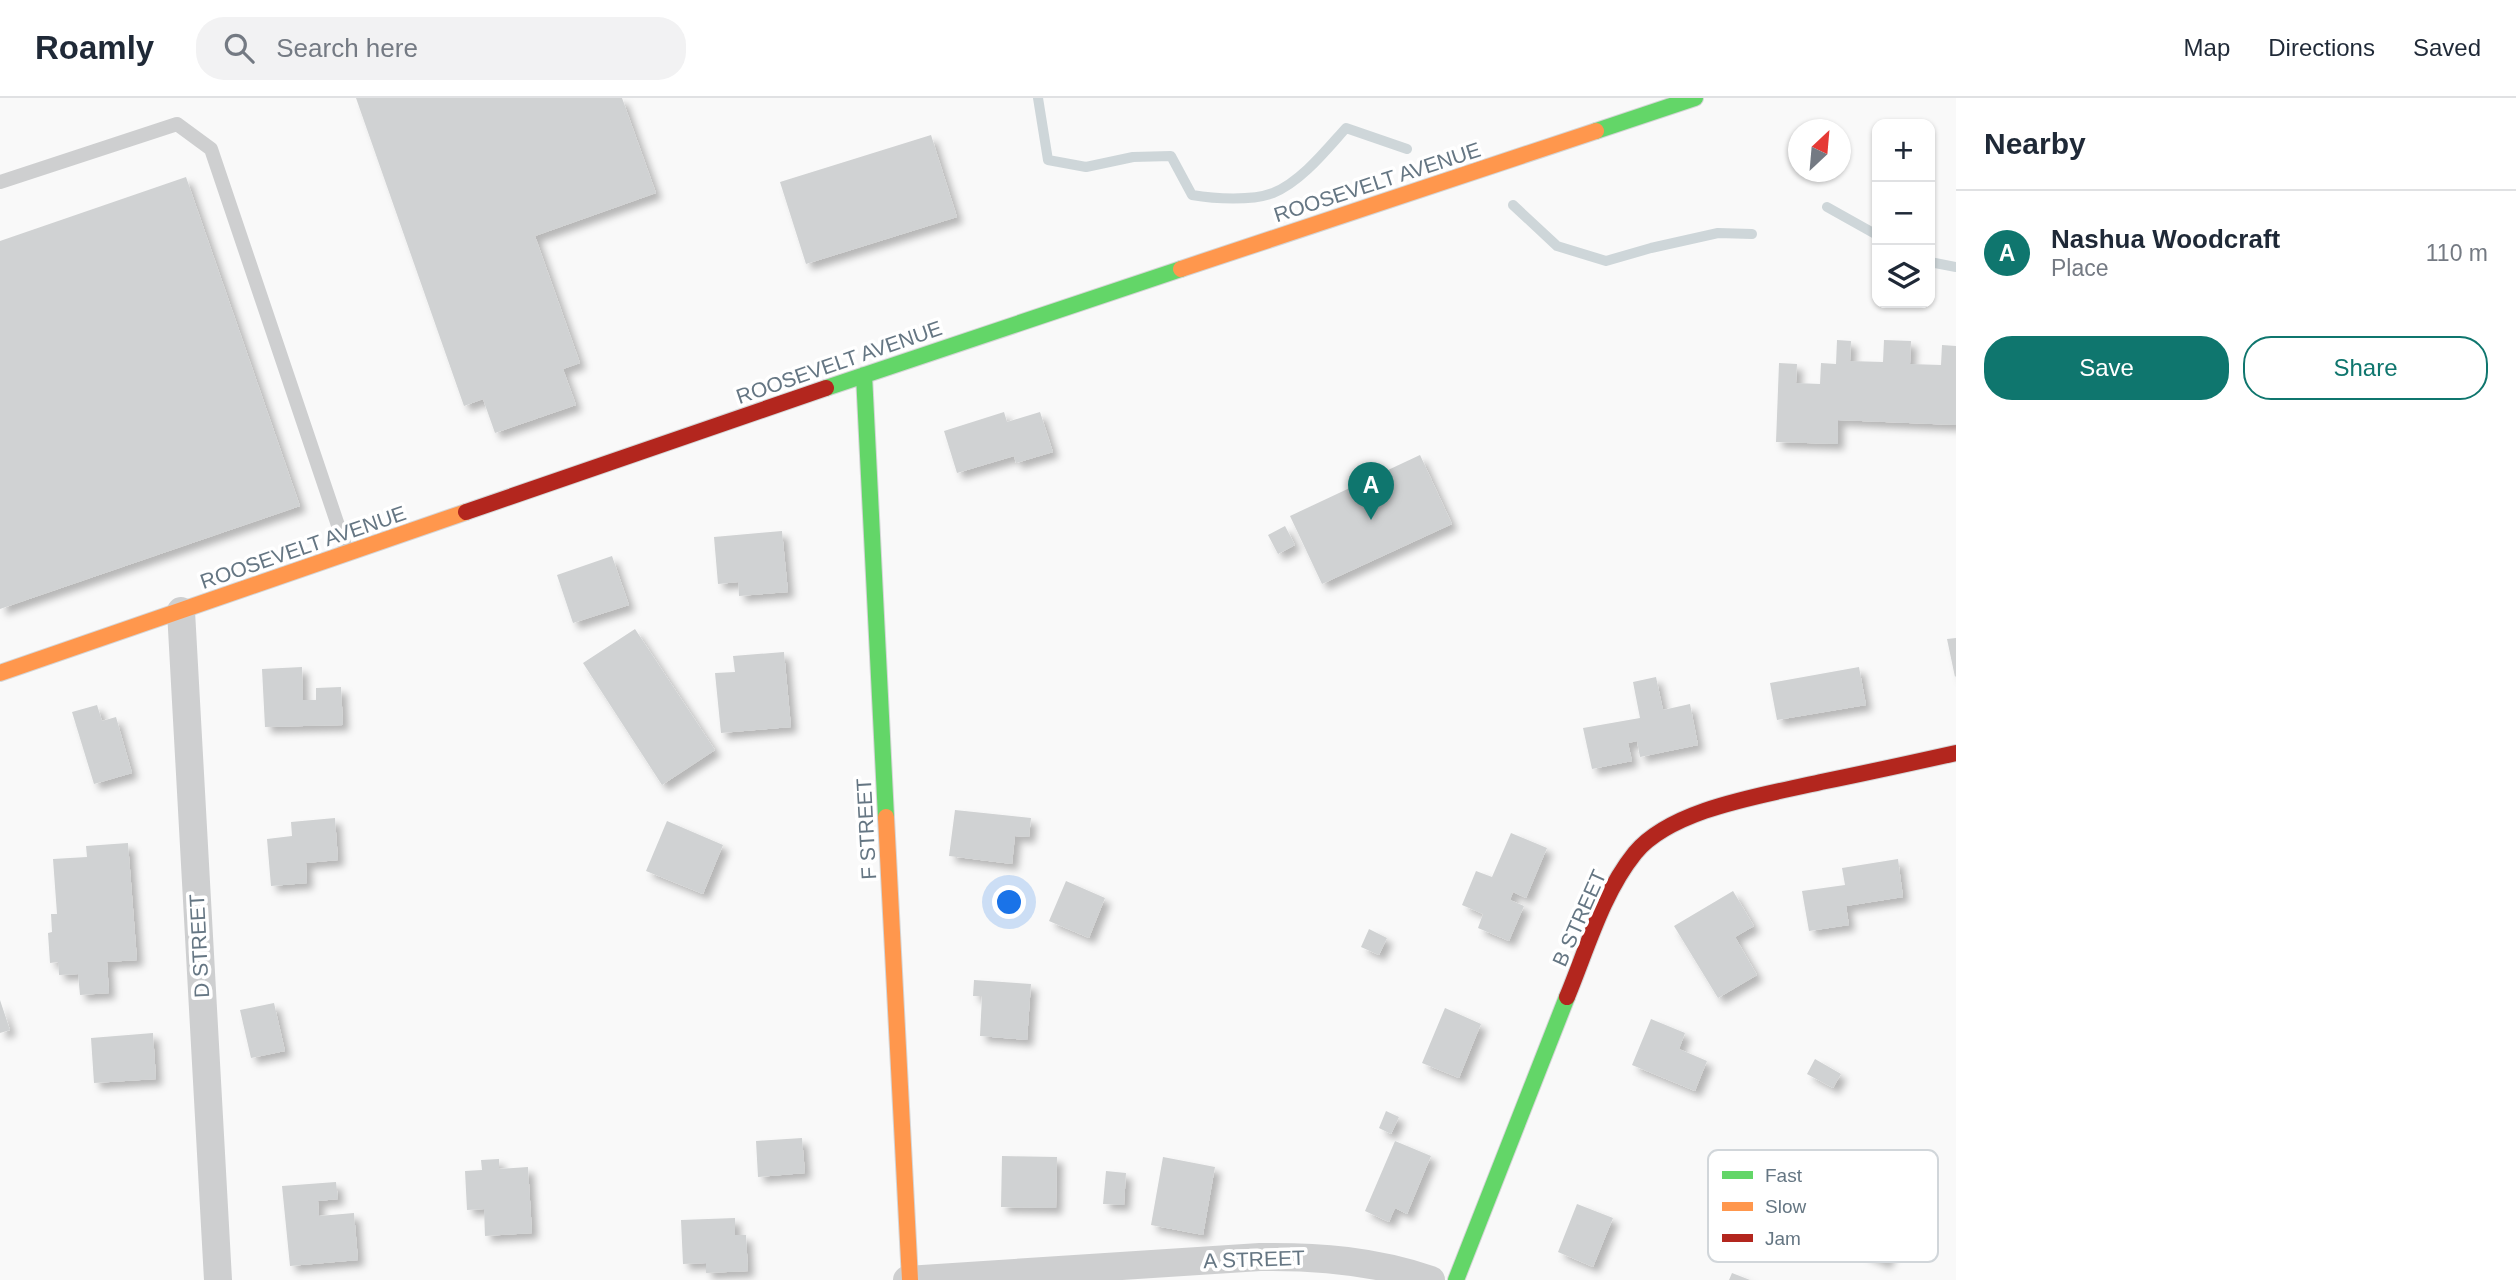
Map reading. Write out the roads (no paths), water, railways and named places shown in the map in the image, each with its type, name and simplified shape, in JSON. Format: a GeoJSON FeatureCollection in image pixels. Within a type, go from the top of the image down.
{"type":"FeatureCollection","features":[{"type":"Feature","properties":{"kind":"street","name":"ROOSEVELT AVENUE"},"geometry":{"type":"LineString","coordinates":[[0,673],[864,375],[1695,98]]}},
{"type":"Feature","properties":{"kind":"street","name":"F STREET"},"geometry":{"type":"LineString","coordinates":[[864,375],[909,1280]]}},
{"type":"Feature","properties":{"kind":"street","name":"D STREET"},"geometry":{"type":"LineString","coordinates":[[181,611],[218,1280]]}},
{"type":"Feature","properties":{"kind":"street","name":"B STREET"},"geometry":{"type":"LineString","coordinates":[[1456,1280],[1603,907],[1636,852],[1668,827],[1717,806],[1956,753]]}},
{"type":"Feature","properties":{"kind":"street","name":"A STREET"},"geometry":{"type":"LineString","coordinates":[[909,1280],[1260,1257],[1315,1256],[1367,1263],[1431,1280]]}},
{"type":"Feature","properties":{"kind":"lane"},"geometry":{"type":"LineString","coordinates":[[0,182],[177,124],[211,149],[347,554]]}},
{"type":"Feature","properties":{"kind":"waterway"},"geometry":{"type":"LineString","coordinates":[[1038,98],[1048,160],[1086,167],[1133,157],[1171,156],[1192,195],[1244,198],[1273,193],[1303,173],[1346,128],[1407,149]]}},
{"type":"Feature","properties":{"kind":"waterway"},"geometry":{"type":"LineString","coordinates":[[1513,205],[1557,246],[1606,261],[1718,233],[1752,234]]}},
{"type":"Feature","properties":{"kind":"waterway"},"geometry":{"type":"LineString","coordinates":[[1827,207],[1872,232]]}},
{"type":"Feature","properties":{"kind":"waterway"},"geometry":{"type":"LineString","coordinates":[[1935,263],[1956,267]]}},
{"type":"Feature","properties":{"kind":"place","name":"Nashua Woodcraft"},"geometry":{"type":"Point","coordinates":[1371,520]}}]}
